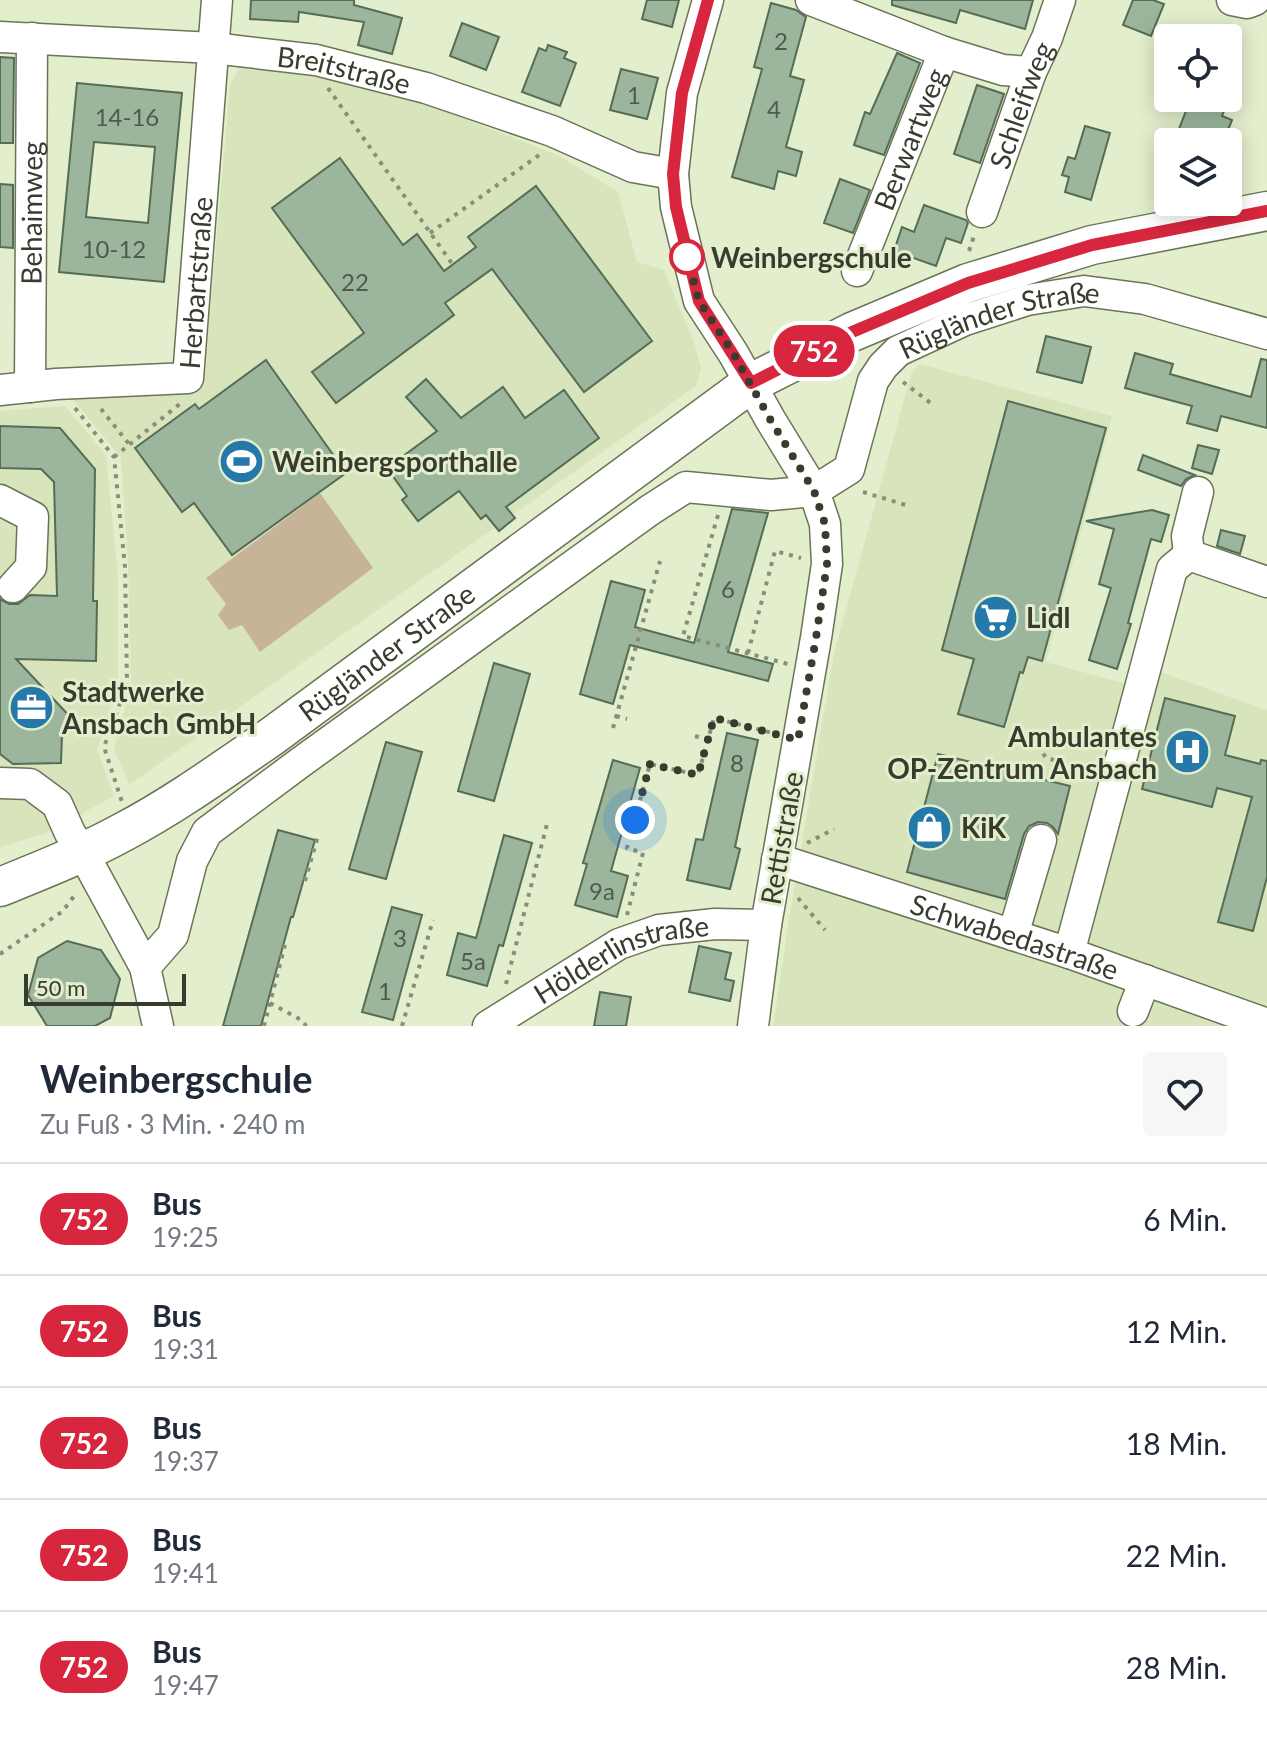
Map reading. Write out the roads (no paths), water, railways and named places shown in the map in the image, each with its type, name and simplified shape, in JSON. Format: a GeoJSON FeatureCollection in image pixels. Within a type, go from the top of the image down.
{"type":"FeatureCollection","features":[{"type":"Feature","properties":{"kind":"main road","name":"Rügländer Straße"},"geometry":{"type":"LineString","coordinates":[[0,887],[83,853],[128,830],[271,737],[751,383],[852,332],[968,283],[1092,245],[1267,211]]}},
{"type":"Feature","properties":{"kind":"street","name":"Herbartstraße"},"geometry":{"type":"LineString","coordinates":[[41,386],[188,378],[217,0]]}},
{"type":"Feature","properties":{"kind":"street","name":"Rettistraße"},"geometry":{"type":"LineString","coordinates":[[708,0],[682,93],[673,174],[676,207],[699,301],[814,491],[825,524],[827,564],[798,740],[784,862],[766,925],[753,1026]]}},
{"type":"Feature","properties":{"kind":"street","name":"Berwartweg"},"geometry":{"type":"LineString","coordinates":[[811,0],[944,52],[1003,70],[1031,72]]}},
{"type":"Feature","properties":{"kind":"street","name":"Schleifweg"},"geometry":{"type":"LineString","coordinates":[[982,212],[1060,0]]}},
{"type":"Feature","properties":{"kind":"street"},"geometry":{"type":"LineString","coordinates":[[1232,0],[1247,3],[1255,0]]}},
{"type":"Feature","properties":{"kind":"street","name":"Breitstraße"},"geometry":{"type":"LineString","coordinates":[[0,37],[213,48],[316,60],[426,88],[552,131],[633,167],[673,174]]}},
{"type":"Feature","properties":{"kind":"street","name":"Behaimweg"},"geometry":{"type":"LineString","coordinates":[[32,38],[41,386]]}},
{"type":"Feature","properties":{"kind":"street","name":"Berwartweg"},"geometry":{"type":"LineString","coordinates":[[857,271],[944,52]]}},
{"type":"Feature","properties":{"kind":"street","name":"Rügländer Straße"},"geometry":{"type":"LineString","coordinates":[[814,491],[849,469],[873,381],[883,366],[898,351],[965,320],[1027,300],[1084,291],[1145,299],[1267,334]]}},
{"type":"Feature","properties":{"kind":"street"},"geometry":{"type":"LineString","coordinates":[[145,967],[173,935],[192,861],[207,832],[650,510],[686,487],[771,495],[814,491]]}},
{"type":"Feature","properties":{"kind":"street"},"geometry":{"type":"LineString","coordinates":[[1189,555],[1187,536],[1198,492]]}},
{"type":"Feature","properties":{"kind":"street"},"geometry":{"type":"LineString","coordinates":[[0,500],[33,517],[31,567],[13,587]]}},
{"type":"Feature","properties":{"kind":"street"},"geometry":{"type":"LineString","coordinates":[[1189,555],[1267,582]]}},
{"type":"Feature","properties":{"kind":"street"},"geometry":{"type":"LineString","coordinates":[[1069,953],[1172,569],[1189,555]]}},
{"type":"Feature","properties":{"kind":"street"},"geometry":{"type":"LineString","coordinates":[[0,783],[30,784],[57,804],[145,967],[158,1026]]}},
{"type":"Feature","properties":{"kind":"street"},"geometry":{"type":"LineString","coordinates":[[1013,935],[1041,840]]}},
{"type":"Feature","properties":{"kind":"street","name":"Schwabedastraße"},"geometry":{"type":"LineString","coordinates":[[784,862],[1262,1017]]}},
{"type":"Feature","properties":{"kind":"street","name":"Hölderlinstraße"},"geometry":{"type":"LineString","coordinates":[[492,1024],[526,1016],[619,944],[659,930],[715,924],[766,925]]}},
{"type":"Feature","properties":{"kind":"street"},"geometry":{"type":"LineString","coordinates":[[1133,1011],[1145,980]]}},
{"type":"Feature","properties":{"kind":"place","name":"Weinbergschule"},"geometry":{"type":"Point","coordinates":[687,257]}},
{"type":"Feature","properties":{"kind":"place","name":"Weinbergsporthalle"},"geometry":{"type":"Point","coordinates":[241,461]}},
{"type":"Feature","properties":{"kind":"place","name":"Lidl"},"geometry":{"type":"Point","coordinates":[995,617]}},
{"type":"Feature","properties":{"kind":"place","name":"Stadtwerke Ansbach GmbH"},"geometry":{"type":"Point","coordinates":[31,707]}},
{"type":"Feature","properties":{"kind":"place","name":"Ambulantes OP-Zentrum Ansbach"},"geometry":{"type":"Point","coordinates":[1188,752]}},
{"type":"Feature","properties":{"kind":"place","name":"KiK"},"geometry":{"type":"Point","coordinates":[930,827]}}]}
